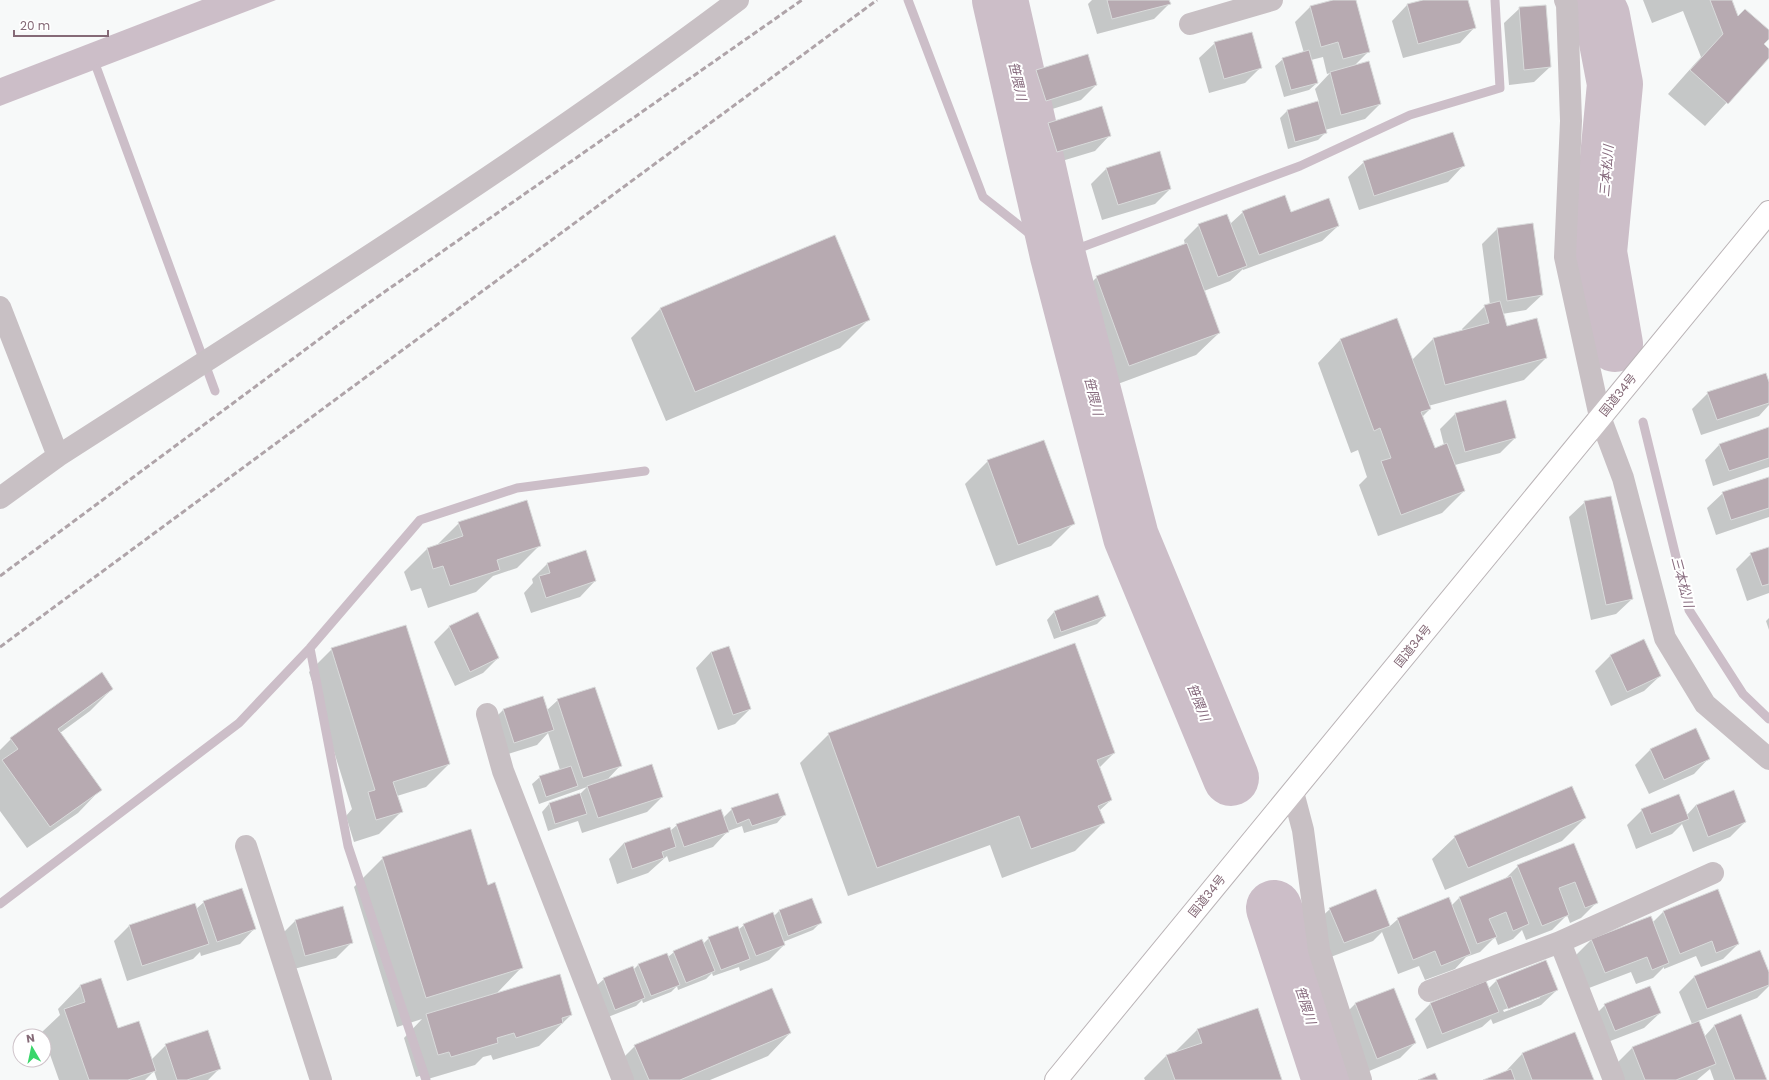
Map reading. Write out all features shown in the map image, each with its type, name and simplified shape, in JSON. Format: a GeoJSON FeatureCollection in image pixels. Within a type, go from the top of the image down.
{"type":"FeatureCollection","features":[{"type":"Feature","properties":{"kind":"highway","name":"国道34号"},"geometry":{"type":"LineString","coordinates":[[1056,1080],[1769,212]]}},
{"type":"Feature","properties":{"kind":"street"},"geometry":{"type":"LineString","coordinates":[[0,498],[58,456],[446,206],[658,60],[738,0]]}},
{"type":"Feature","properties":{"kind":"street"},"geometry":{"type":"LineString","coordinates":[[1190,24],[1272,0]]}},
{"type":"Feature","properties":{"kind":"street"},"geometry":{"type":"LineString","coordinates":[[1569,2],[1571,121],[1565,257],[1600,417],[1623,478],[1665,638],[1705,704],[1769,759]]}},
{"type":"Feature","properties":{"kind":"street"},"geometry":{"type":"LineString","coordinates":[[0,307],[58,456]]}},
{"type":"Feature","properties":{"kind":"street"},"geometry":{"type":"LineString","coordinates":[[487,714],[503,771],[623,1080]]}},
{"type":"Feature","properties":{"kind":"street"},"geometry":{"type":"LineString","coordinates":[[1293,792],[1303,830],[1319,950],[1361,1080]]}},
{"type":"Feature","properties":{"kind":"street"},"geometry":{"type":"LineString","coordinates":[[246,846],[321,1080]]}},
{"type":"Feature","properties":{"kind":"street"},"geometry":{"type":"LineString","coordinates":[[1429,991],[1560,942],[1713,873]]}},
{"type":"Feature","properties":{"kind":"street"},"geometry":{"type":"LineString","coordinates":[[1560,942],[1614,1080]]}},
{"type":"Feature","properties":{"kind":"shaded area"},"geometry":{"type":"Polygon","coordinates":[[[202,0],[276,0],[0,106],[0,78],[202,0]]]}},
{"type":"Feature","properties":{"kind":"building"},"geometry":{"type":"Polygon","coordinates":[[[1107,0],[1169,0],[1171,4],[1112,19],[1107,0]]]}},
{"type":"Feature","properties":{"kind":"building"},"geometry":{"type":"Polygon","coordinates":[[[1333,0],[1356,0],[1370,52],[1343,59],[1338,42],[1321,47],[1310,6],[1333,0]]]}},
{"type":"Feature","properties":{"kind":"building"},"geometry":{"type":"Polygon","coordinates":[[[1423,0],[1468,0],[1476,28],[1418,44],[1407,4],[1423,0]]]}},
{"type":"Feature","properties":{"kind":"building"},"geometry":{"type":"Polygon","coordinates":[[[1710,0],[1732,0],[1738,16],[1745,9],[1769,30],[1769,39],[1764,44],[1769,49],[1769,58],[1728,104],[1690,70],[1723,34],[1710,0]]]}},
{"type":"Feature","properties":{"kind":"building"},"geometry":{"type":"Polygon","coordinates":[[[1546,5],[1551,67],[1524,70],[1519,7],[1546,5]]]}},
{"type":"Feature","properties":{"kind":"building"},"geometry":{"type":"Polygon","coordinates":[[[1252,32],[1262,68],[1224,79],[1214,42],[1252,32]]]}},
{"type":"Feature","properties":{"kind":"building"},"geometry":{"type":"Polygon","coordinates":[[[1309,50],[1318,83],[1291,90],[1282,58],[1309,50]]]}},
{"type":"Feature","properties":{"kind":"building"},"geometry":{"type":"Polygon","coordinates":[[[1088,54],[1097,85],[1046,101],[1036,70],[1088,54]]]}},
{"type":"Feature","properties":{"kind":"building"},"geometry":{"type":"Polygon","coordinates":[[[1369,61],[1381,104],[1341,115],[1330,72],[1369,61]]]}},
{"type":"Feature","properties":{"kind":"building"},"geometry":{"type":"Polygon","coordinates":[[[1318,101],[1327,133],[1295,142],[1287,110],[1318,101]]]}},
{"type":"Feature","properties":{"kind":"building"},"geometry":{"type":"Polygon","coordinates":[[[1102,106],[1111,136],[1057,152],[1048,123],[1102,106]]]}},
{"type":"Feature","properties":{"kind":"building"},"geometry":{"type":"Polygon","coordinates":[[[1453,132],[1465,166],[1374,196],[1363,161],[1453,132]]]}},
{"type":"Feature","properties":{"kind":"building"},"geometry":{"type":"Polygon","coordinates":[[[1160,151],[1171,189],[1118,205],[1106,168],[1160,151]]]}},
{"type":"Feature","properties":{"kind":"building"},"geometry":{"type":"Polygon","coordinates":[[[1285,195],[1291,212],[1329,198],[1339,226],[1259,255],[1242,211],[1285,195]]]}},
{"type":"Feature","properties":{"kind":"building"},"geometry":{"type":"Polygon","coordinates":[[[1227,214],[1247,266],[1218,277],[1198,224],[1227,214]]]}},
{"type":"Feature","properties":{"kind":"building"},"geometry":{"type":"Polygon","coordinates":[[[1533,223],[1543,295],[1507,301],[1497,228],[1533,223]]]}},
{"type":"Feature","properties":{"kind":"building"},"geometry":{"type":"Polygon","coordinates":[[[835,235],[870,320],[695,392],[660,308],[835,235]]]}},
{"type":"Feature","properties":{"kind":"building"},"geometry":{"type":"Polygon","coordinates":[[[1187,243],[1220,333],[1129,366],[1096,276],[1187,243]]]}},
{"type":"Feature","properties":{"kind":"building"},"geometry":{"type":"Polygon","coordinates":[[[1500,301],[1507,326],[1537,318],[1547,358],[1445,385],[1433,338],[1489,323],[1484,305],[1500,301]]]}},
{"type":"Feature","properties":{"kind":"building"},"geometry":{"type":"Polygon","coordinates":[[[1397,318],[1431,409],[1421,412],[1435,448],[1447,443],[1465,491],[1401,515],[1381,461],[1391,458],[1380,428],[1374,431],[1340,339],[1397,318]]]}},
{"type":"Feature","properties":{"kind":"building"},"geometry":{"type":"Polygon","coordinates":[[[1766,373],[1769,382],[1769,403],[1717,420],[1707,392],[1766,373]]]}},
{"type":"Feature","properties":{"kind":"building"},"geometry":{"type":"Polygon","coordinates":[[[1506,400],[1516,438],[1465,452],[1455,413],[1506,400]]]}},
{"type":"Feature","properties":{"kind":"building"},"geometry":{"type":"Polygon","coordinates":[[[1769,427],[1769,458],[1729,471],[1719,444],[1769,427]]]}},
{"type":"Feature","properties":{"kind":"building"},"geometry":{"type":"Polygon","coordinates":[[[1044,440],[1075,524],[1018,545],[987,460],[1044,440]]]}},
{"type":"Feature","properties":{"kind":"building"},"geometry":{"type":"Polygon","coordinates":[[[1769,477],[1769,508],[1731,520],[1722,492],[1769,477]]]}},
{"type":"Feature","properties":{"kind":"building"},"geometry":{"type":"Polygon","coordinates":[[[1611,496],[1633,599],[1606,605],[1584,501],[1611,496]]]}},
{"type":"Feature","properties":{"kind":"building"},"geometry":{"type":"Polygon","coordinates":[[[527,500],[541,546],[497,560],[500,570],[450,586],[443,566],[433,569],[427,548],[463,536],[458,522],[527,500]]]}},
{"type":"Feature","properties":{"kind":"building"},"geometry":{"type":"Polygon","coordinates":[[[1769,547],[1769,584],[1762,586],[1750,553],[1769,547]]]}},
{"type":"Feature","properties":{"kind":"building"},"geometry":{"type":"Polygon","coordinates":[[[586,550],[596,581],[546,598],[539,576],[550,573],[547,563],[586,550]]]}},
{"type":"Feature","properties":{"kind":"building"},"geometry":{"type":"Polygon","coordinates":[[[1098,595],[1106,616],[1061,632],[1054,611],[1098,595]]]}},
{"type":"Feature","properties":{"kind":"building"},"geometry":{"type":"Polygon","coordinates":[[[478,612],[499,658],[470,672],[449,626],[478,612]]]}},
{"type":"Feature","properties":{"kind":"building"},"geometry":{"type":"Polygon","coordinates":[[[406,625],[450,764],[393,782],[403,812],[376,820],[368,792],[375,790],[331,648],[406,625]]]}},
{"type":"Feature","properties":{"kind":"building"},"geometry":{"type":"Polygon","coordinates":[[[1644,639],[1661,676],[1627,692],[1610,655],[1644,639]]]}},
{"type":"Feature","properties":{"kind":"building"},"geometry":{"type":"Polygon","coordinates":[[[1075,643],[1115,753],[1097,760],[1112,800],[1098,806],[1105,823],[1031,849],[1019,816],[877,868],[828,733],[1075,643]]]}},
{"type":"Feature","properties":{"kind":"building"},"geometry":{"type":"Polygon","coordinates":[[[729,646],[751,709],[733,715],[711,652],[729,646]]]}},
{"type":"Feature","properties":{"kind":"building"},"geometry":{"type":"Polygon","coordinates":[[[102,672],[113,689],[58,729],[102,790],[50,827],[2,760],[18,749],[10,738],[102,672]]]}},
{"type":"Feature","properties":{"kind":"building"},"geometry":{"type":"Polygon","coordinates":[[[595,687],[622,766],[583,778],[557,699],[595,687]]]}},
{"type":"Feature","properties":{"kind":"building"},"geometry":{"type":"Polygon","coordinates":[[[543,696],[554,730],[514,743],[503,709],[543,696]]]}},
{"type":"Feature","properties":{"kind":"building"},"geometry":{"type":"Polygon","coordinates":[[[1696,728],[1710,759],[1664,780],[1650,749],[1696,728]]]}},
{"type":"Feature","properties":{"kind":"building"},"geometry":{"type":"Polygon","coordinates":[[[652,764],[663,797],[598,818],[587,786],[652,764]]]}},
{"type":"Feature","properties":{"kind":"building"},"geometry":{"type":"Polygon","coordinates":[[[571,766],[578,786],[546,797],[539,776],[571,766]]]}},
{"type":"Feature","properties":{"kind":"building"},"geometry":{"type":"Polygon","coordinates":[[[1572,786],[1586,818],[1468,868],[1454,836],[1572,786]]]}},
{"type":"Feature","properties":{"kind":"building"},"geometry":{"type":"Polygon","coordinates":[[[1734,790],[1746,822],[1708,837],[1696,805],[1734,790]]]}},
{"type":"Feature","properties":{"kind":"building"},"geometry":{"type":"Polygon","coordinates":[[[580,793],[587,814],[555,824],[549,803],[580,793]]]}},
{"type":"Feature","properties":{"kind":"building"},"geometry":{"type":"Polygon","coordinates":[[[778,793],[786,815],[752,826],[749,819],[737,824],[731,808],[778,793]]]}},
{"type":"Feature","properties":{"kind":"building"},"geometry":{"type":"Polygon","coordinates":[[[1679,794],[1689,819],[1651,834],[1641,809],[1679,794]]]}},
{"type":"Feature","properties":{"kind":"building"},"geometry":{"type":"Polygon","coordinates":[[[721,809],[729,832],[684,847],[676,824],[721,809]]]}},
{"type":"Feature","properties":{"kind":"building"},"geometry":{"type":"Polygon","coordinates":[[[670,827],[676,847],[662,852],[664,858],[632,869],[624,843],[670,827]]]}},
{"type":"Feature","properties":{"kind":"building"},"geometry":{"type":"Polygon","coordinates":[[[471,829],[488,885],[495,882],[523,968],[426,998],[382,857],[471,829]]]}},
{"type":"Feature","properties":{"kind":"building"},"geometry":{"type":"Polygon","coordinates":[[[1574,843],[1598,903],[1585,908],[1575,882],[1559,888],[1569,915],[1542,926],[1517,865],[1574,843]]]}},
{"type":"Feature","properties":{"kind":"building"},"geometry":{"type":"Polygon","coordinates":[[[1511,876],[1529,924],[1513,931],[1506,912],[1489,919],[1497,937],[1477,944],[1459,897],[1511,876]]]}},
{"type":"Feature","properties":{"kind":"building"},"geometry":{"type":"Polygon","coordinates":[[[242,888],[256,929],[217,942],[203,901],[242,888]]]}},
{"type":"Feature","properties":{"kind":"building"},"geometry":{"type":"Polygon","coordinates":[[[1376,889],[1390,926],[1344,943],[1329,908],[1376,889]]]}},
{"type":"Feature","properties":{"kind":"building"},"geometry":{"type":"Polygon","coordinates":[[[1718,889],[1739,944],[1716,953],[1712,941],[1680,954],[1663,911],[1718,889]]]}},
{"type":"Feature","properties":{"kind":"building"},"geometry":{"type":"Polygon","coordinates":[[[1449,897],[1471,954],[1441,966],[1435,951],[1413,960],[1397,918],[1449,897]]]}},
{"type":"Feature","properties":{"kind":"building"},"geometry":{"type":"Polygon","coordinates":[[[812,898],[822,923],[788,936],[779,910],[812,898]]]}},
{"type":"Feature","properties":{"kind":"building"},"geometry":{"type":"Polygon","coordinates":[[[195,903],[209,944],[142,966],[129,925],[195,903]]]}},
{"type":"Feature","properties":{"kind":"building"},"geometry":{"type":"Polygon","coordinates":[[[343,906],[353,943],[305,956],[295,920],[343,906]]]}},
{"type":"Feature","properties":{"kind":"building"},"geometry":{"type":"Polygon","coordinates":[[[773,912],[785,945],[756,956],[743,924],[773,912]]]}},
{"type":"Feature","properties":{"kind":"building"},"geometry":{"type":"Polygon","coordinates":[[[1651,916],[1669,963],[1652,970],[1647,957],[1605,973],[1591,939],[1651,916]]]}},
{"type":"Feature","properties":{"kind":"building"},"geometry":{"type":"Polygon","coordinates":[[[738,926],[750,959],[721,970],[708,937],[738,926]]]}},
{"type":"Feature","properties":{"kind":"building"},"geometry":{"type":"Polygon","coordinates":[[[702,939],[715,971],[686,983],[673,951],[702,939]]]}},
{"type":"Feature","properties":{"kind":"building"},"geometry":{"type":"Polygon","coordinates":[[[1760,950],[1769,972],[1769,985],[1707,1009],[1694,976],[1760,950]]]}},
{"type":"Feature","properties":{"kind":"building"},"geometry":{"type":"Polygon","coordinates":[[[667,953],[680,985],[651,996],[638,964],[667,953]]]}},
{"type":"Feature","properties":{"kind":"building"},"geometry":{"type":"Polygon","coordinates":[[[1546,960],[1558,990],[1508,1009],[1496,980],[1546,960]]]}},
{"type":"Feature","properties":{"kind":"building"},"geometry":{"type":"Polygon","coordinates":[[[633,966],[645,998],[615,1010],[603,978],[633,966]]]}},
{"type":"Feature","properties":{"kind":"building"},"geometry":{"type":"Polygon","coordinates":[[[560,974],[572,1015],[562,1018],[563,1023],[516,1038],[514,1033],[497,1038],[498,1043],[451,1057],[449,1052],[438,1055],[426,1014],[560,974]]]}},
{"type":"Feature","properties":{"kind":"building"},"geometry":{"type":"Polygon","coordinates":[[[101,978],[118,1028],[139,1021],[156,1071],[128,1080],[89,1080],[64,1009],[85,1002],[80,985],[101,978]]]}},
{"type":"Feature","properties":{"kind":"building"},"geometry":{"type":"Polygon","coordinates":[[[1486,981],[1499,1012],[1442,1034],[1430,1003],[1486,981]]]}},
{"type":"Feature","properties":{"kind":"building"},"geometry":{"type":"Polygon","coordinates":[[[1650,986],[1661,1013],[1615,1031],[1604,1004],[1650,986]]]}},
{"type":"Feature","properties":{"kind":"building"},"geometry":{"type":"Polygon","coordinates":[[[772,988],[791,1033],[680,1080],[649,1080],[634,1045],[772,988]]]}},
{"type":"Feature","properties":{"kind":"building"},"geometry":{"type":"Polygon","coordinates":[[[1394,988],[1416,1043],[1377,1059],[1355,1003],[1394,988]]]}},
{"type":"Feature","properties":{"kind":"building"},"geometry":{"type":"Polygon","coordinates":[[[1258,1008],[1282,1080],[1175,1080],[1166,1055],[1202,1043],[1197,1029],[1258,1008]]]}},
{"type":"Feature","properties":{"kind":"building"},"geometry":{"type":"Polygon","coordinates":[[[1741,1014],[1767,1080],[1735,1080],[1714,1025],[1741,1014]]]}},
{"type":"Feature","properties":{"kind":"building"},"geometry":{"type":"Polygon","coordinates":[[[1699,1021],[1716,1064],[1676,1080],[1645,1080],[1632,1047],[1699,1021]]]}},
{"type":"Feature","properties":{"kind":"building"},"geometry":{"type":"Polygon","coordinates":[[[208,1030],[221,1069],[187,1080],[177,1080],[165,1044],[208,1030]]]}},
{"type":"Feature","properties":{"kind":"building"},"geometry":{"type":"Polygon","coordinates":[[[1575,1032],[1594,1080],[1532,1080],[1522,1053],[1575,1032]]]}},
{"type":"Feature","properties":{"kind":"building"},"geometry":{"type":"Polygon","coordinates":[[[1511,1069],[1515,1080],[1483,1080],[1511,1069]]]}},
{"type":"Feature","properties":{"kind":"building"},"geometry":{"type":"Polygon","coordinates":[[[1435,1073],[1438,1080],[1418,1080],[1435,1073]]]}},
{"type":"Feature","properties":{"kind":"waterway"},"geometry":{"type":"LineString","coordinates":[[908,0],[983,197],[1058,256],[1300,166],[1410,115],[1500,88],[1495,0]]}},
{"type":"Feature","properties":{"kind":"waterway","name":"笹隈川"},"geometry":{"type":"LineString","coordinates":[[1000,0],[1058,256],[1131,537],[1231,778]]}},
{"type":"Feature","properties":{"kind":"waterway","name":"三本松川"},"geometry":{"type":"LineString","coordinates":[[1594,0],[1602,16],[1615,84],[1599,252],[1615,344]]}},
{"type":"Feature","properties":{"kind":"waterway"},"geometry":{"type":"LineString","coordinates":[[97,69],[215,391]]}},
{"type":"Feature","properties":{"kind":"waterway","name":"三本松川"},"geometry":{"type":"LineString","coordinates":[[1643,422],[1689,610],[1743,694],[1769,719]]}},
{"type":"Feature","properties":{"kind":"waterway"},"geometry":{"type":"LineString","coordinates":[[0,904],[239,723],[310,648],[420,520],[517,488],[645,471]]}},
{"type":"Feature","properties":{"kind":"waterway"},"geometry":{"type":"LineString","coordinates":[[310,648],[348,846],[426,1080]]}},
{"type":"Feature","properties":{"kind":"waterway","name":"笹隈川"},"geometry":{"type":"LineString","coordinates":[[1274,908],[1330,1080]]}},
{"type":"Feature","properties":{"kind":"railway"},"geometry":{"type":"LineString","coordinates":[[0,576],[360,309],[802,0]]}},
{"type":"Feature","properties":{"kind":"railway"},"geometry":{"type":"LineString","coordinates":[[0,647],[877,0]]}}]}
